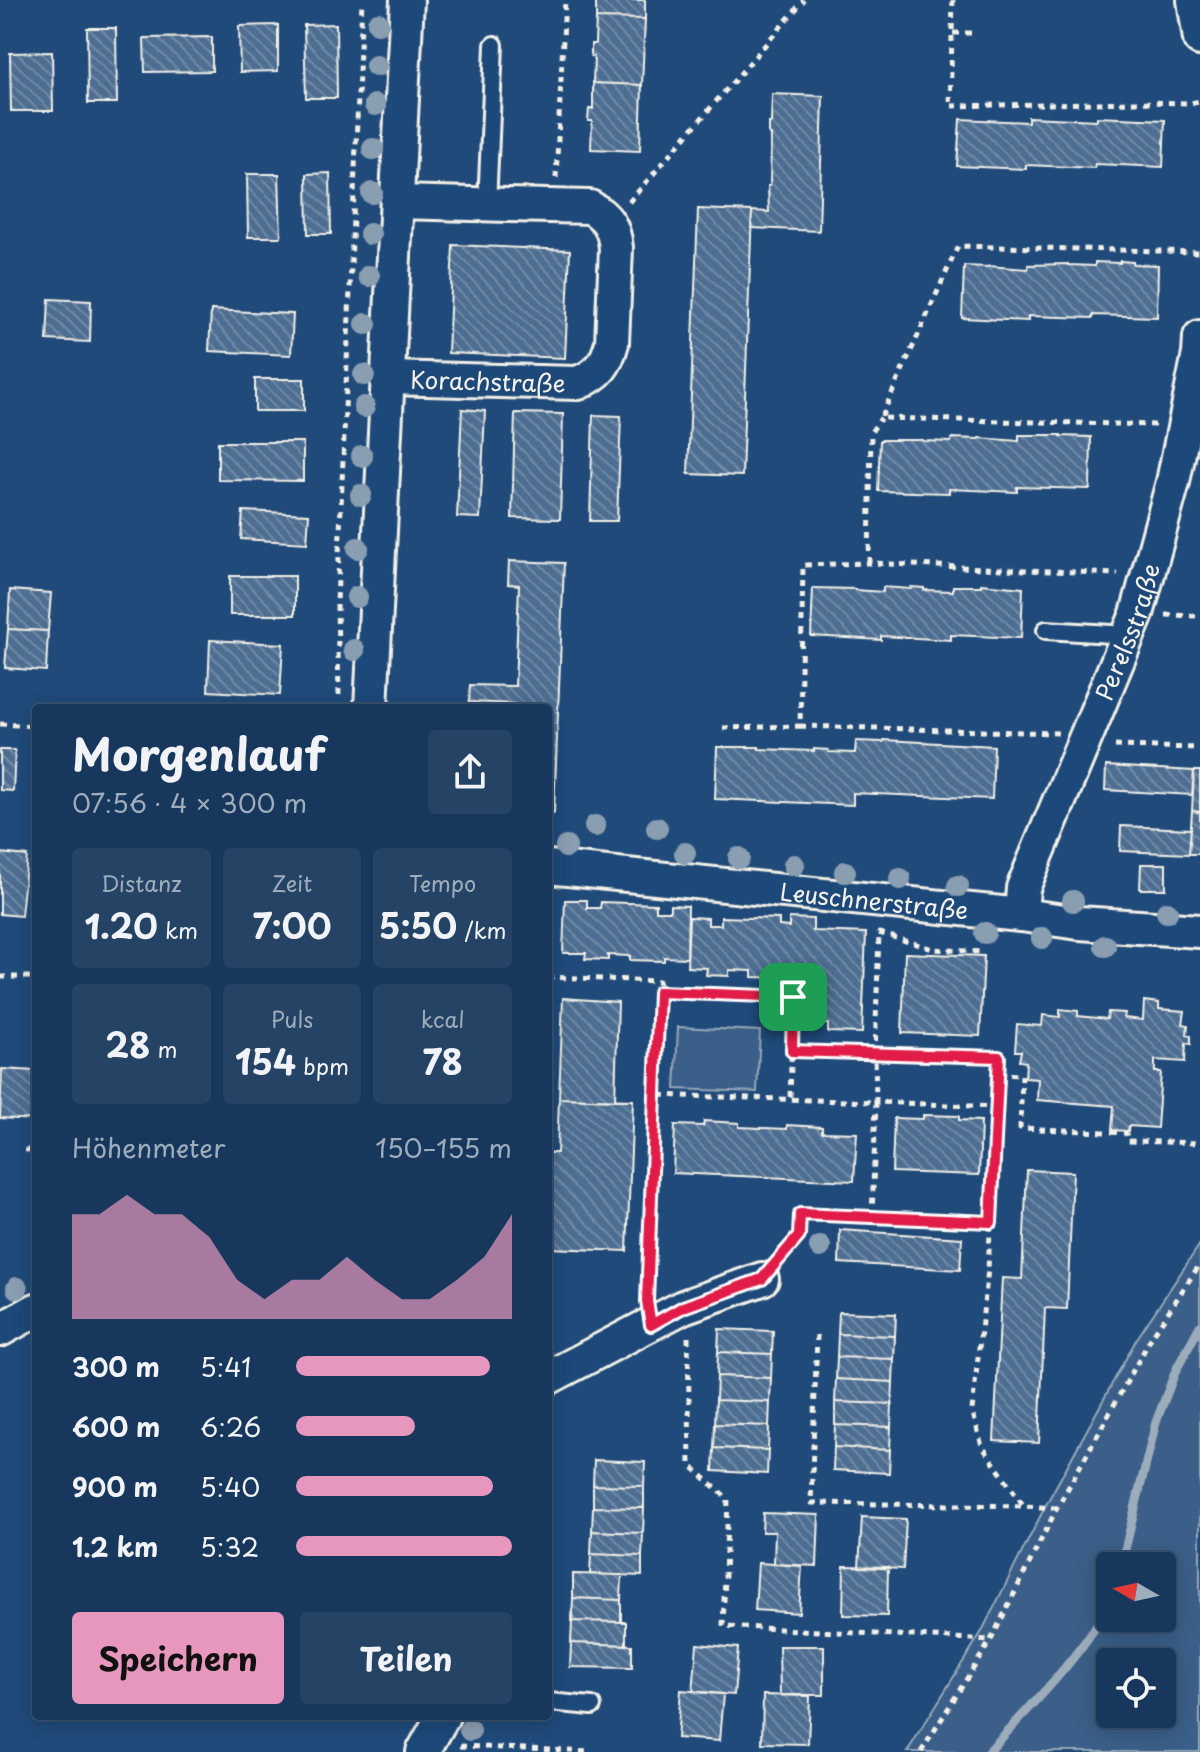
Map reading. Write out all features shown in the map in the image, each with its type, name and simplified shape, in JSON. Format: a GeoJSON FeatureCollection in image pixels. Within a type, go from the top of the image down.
{"type":"FeatureCollection","features":[{"type":"Feature","properties":{"kind":"street","name":"Korachstraße"},"geometry":{"type":"LineString","coordinates":[[371,704],[407,0]]}},
{"type":"Feature","properties":{"kind":"street"},"geometry":{"type":"LineString","coordinates":[[397,202],[590,207],[610,224]]}},
{"type":"Feature","properties":{"kind":"street","name":"Korachstraße"},"geometry":{"type":"LineString","coordinates":[[388,378],[578,383],[591,377],[602,367],[612,343],[616,248],[615,234],[610,224]]}},
{"type":"Feature","properties":{"kind":"street","name":"Perelsstraße"},"geometry":{"type":"LineString","coordinates":[[1021,915],[1023,888],[1137,614],[1173,482],[1200,337]]}},
{"type":"Feature","properties":{"kind":"street","name":"Leuschnerstraße"},"geometry":{"type":"LineString","coordinates":[[552,867],[1079,923],[1200,931]]}},
{"type":"Feature","properties":{"kind":"street"},"geometry":{"type":"LineString","coordinates":[[552,1376],[683,1307],[762,1279]]}},
{"type":"Feature","properties":{"kind":"street"},"geometry":{"type":"LineString","coordinates":[[0,1330],[32,1312]]}},
{"type":"Feature","properties":{"kind":"street"},"geometry":{"type":"LineString","coordinates":[[425,1748],[441,1720]]}},
{"type":"Feature","properties":{"kind":"lane"},"geometry":{"type":"LineString","coordinates":[[487,205],[494,45]]}},
{"type":"Feature","properties":{"kind":"lane"},"geometry":{"type":"LineString","coordinates":[[1046,630],[1128,635]]}},
{"type":"Feature","properties":{"kind":"lane"},"geometry":{"type":"LineString","coordinates":[[552,1702],[592,1706]]}},
{"type":"Feature","properties":{"kind":"path"},"geometry":{"type":"LineString","coordinates":[[339,704],[337,604],[362,0]]}},
{"type":"Feature","properties":{"kind":"path"},"geometry":{"type":"LineString","coordinates":[[555,207],[565,0]]}},
{"type":"Feature","properties":{"kind":"path"},"geometry":{"type":"LineString","coordinates":[[610,224],[804,0]]}},
{"type":"Feature","properties":{"kind":"path"},"geometry":{"type":"LineString","coordinates":[[953,0],[950,106],[1200,101]]}},
{"type":"Feature","properties":{"kind":"path"},"geometry":{"type":"LineString","coordinates":[[953,33],[973,33]]}},
{"type":"Feature","properties":{"kind":"path"},"geometry":{"type":"LineString","coordinates":[[869,563],[871,432],[881,418],[958,246],[1200,252]]}},
{"type":"Feature","properties":{"kind":"path"},"geometry":{"type":"LineString","coordinates":[[881,418],[1184,426]]}},
{"type":"Feature","properties":{"kind":"path"},"geometry":{"type":"LineString","coordinates":[[800,726],[803,565],[869,563],[1147,576]]}},
{"type":"Feature","properties":{"kind":"path"},"geometry":{"type":"LineString","coordinates":[[0,724],[32,726]]}},
{"type":"Feature","properties":{"kind":"path"},"geometry":{"type":"LineString","coordinates":[[723,728],[800,726],[1085,739],[1200,748]]}},
{"type":"Feature","properties":{"kind":"path"},"geometry":{"type":"LineString","coordinates":[[872,1217],[879,933],[933,949],[982,952]]}},
{"type":"Feature","properties":{"kind":"path"},"geometry":{"type":"LineString","coordinates":[[946,950],[947,940]]}},
{"type":"Feature","properties":{"kind":"path"},"geometry":{"type":"LineString","coordinates":[[0,977],[32,977]]}},
{"type":"Feature","properties":{"kind":"path"},"geometry":{"type":"LineString","coordinates":[[552,977],[659,981],[647,1301],[651,1325]]}},
{"type":"Feature","properties":{"kind":"path"},"geometry":{"type":"LineString","coordinates":[[659,992],[793,997],[790,1099]]}},
{"type":"Feature","properties":{"kind":"path"},"geometry":{"type":"LineString","coordinates":[[792,1051],[999,1057],[988,1269],[972,1410],[982,1446],[1024,1506]]}},
{"type":"Feature","properties":{"kind":"path"},"geometry":{"type":"LineString","coordinates":[[999,1074],[1022,1075],[1020,1128],[1126,1133],[1128,1141],[1200,1143]]}},
{"type":"Feature","properties":{"kind":"path"},"geometry":{"type":"LineString","coordinates":[[654,1095],[997,1107]]}},
{"type":"Feature","properties":{"kind":"path"},"geometry":{"type":"LineString","coordinates":[[25,1150],[32,1149]]}},
{"type":"Feature","properties":{"kind":"path"},"geometry":{"type":"LineString","coordinates":[[762,1279],[799,1236],[800,1214],[991,1222]]}},
{"type":"Feature","properties":{"kind":"path"},"geometry":{"type":"LineString","coordinates":[[921,1752],[991,1640],[1057,1508],[1151,1338],[1200,1264]]}},
{"type":"Feature","properties":{"kind":"path"},"geometry":{"type":"LineString","coordinates":[[683,1307],[688,1327],[690,1465],[728,1499],[723,1626],[991,1640]]}},
{"type":"Feature","properties":{"kind":"path"},"geometry":{"type":"LineString","coordinates":[[817,1335],[811,1503],[1057,1508]]}},
{"type":"Feature","properties":{"kind":"path"},"geometry":{"type":"LineString","coordinates":[[425,1748],[591,1752]]}},
{"type":"Feature","properties":{"kind":"shaded area"},"geometry":{"type":"Polygon","coordinates":[[[678,1027],[760,1031],[757,1092],[675,1089],[678,1027]]]}},
{"type":"Feature","properties":{"kind":"shaded area"},"geometry":{"type":"Polygon","coordinates":[[[1200,1244],[1200,1752],[907,1752],[981,1633],[1048,1501],[1136,1340],[1200,1244]]]}},
{"type":"Feature","properties":{"kind":"building"},"geometry":{"type":"Polygon","coordinates":[[[596,0],[645,0],[645,19],[596,18],[596,0]]]}},
{"type":"Feature","properties":{"kind":"building"},"geometry":{"type":"Polygon","coordinates":[[[596,18],[645,19],[642,85],[593,83],[591,44],[595,44],[596,18]]]}},
{"type":"Feature","properties":{"kind":"building"},"geometry":{"type":"Polygon","coordinates":[[[336,24],[337,98],[306,98],[304,25],[336,24]]]}},
{"type":"Feature","properties":{"kind":"building"},"geometry":{"type":"Polygon","coordinates":[[[278,25],[278,71],[240,72],[239,26],[278,25]]]}},
{"type":"Feature","properties":{"kind":"building"},"geometry":{"type":"Polygon","coordinates":[[[87,28],[116,28],[117,103],[88,103],[87,28]]]}},
{"type":"Feature","properties":{"kind":"building"},"geometry":{"type":"Polygon","coordinates":[[[212,37],[212,71],[145,72],[144,38],[212,37]]]}},
{"type":"Feature","properties":{"kind":"building"},"geometry":{"type":"Polygon","coordinates":[[[52,52],[53,111],[11,111],[10,53],[52,52]]]}},
{"type":"Feature","properties":{"kind":"building"},"geometry":{"type":"Polygon","coordinates":[[[593,83],[642,85],[640,151],[591,149],[592,121],[588,121],[589,109],[593,109],[593,83]]]}},
{"type":"Feature","properties":{"kind":"building"},"geometry":{"type":"Polygon","coordinates":[[[772,94],[823,96],[819,231],[751,228],[752,211],[769,212],[772,94]]]}},
{"type":"Feature","properties":{"kind":"building"},"geometry":{"type":"Polygon","coordinates":[[[1028,117],[1165,120],[1163,167],[1095,164],[1094,168],[1026,165],[1026,169],[957,166],[960,119],[1028,122],[1028,117]]]}},
{"type":"Feature","properties":{"kind":"building"},"geometry":{"type":"Polygon","coordinates":[[[330,173],[331,234],[308,234],[307,174],[330,173]]]}},
{"type":"Feature","properties":{"kind":"building"},"geometry":{"type":"Polygon","coordinates":[[[247,174],[279,174],[281,237],[248,237],[247,174]]]}},
{"type":"Feature","properties":{"kind":"building"},"geometry":{"type":"Polygon","coordinates":[[[698,209],[752,211],[742,476],[688,474],[698,209]]]}},
{"type":"Feature","properties":{"kind":"building"},"geometry":{"type":"Polygon","coordinates":[[[453,245],[570,250],[565,358],[448,353],[453,245]]]}},
{"type":"Feature","properties":{"kind":"building"},"geometry":{"type":"Polygon","coordinates":[[[1095,262],[1158,265],[1157,317],[1028,316],[1028,321],[962,318],[964,266],[1028,269],[1028,265],[1095,266],[1095,262]]]}},
{"type":"Feature","properties":{"kind":"building"},"geometry":{"type":"Polygon","coordinates":[[[49,299],[91,301],[90,342],[47,340],[49,299]]]}},
{"type":"Feature","properties":{"kind":"building"},"geometry":{"type":"Polygon","coordinates":[[[211,310],[293,314],[291,355],[209,351],[211,310]]]}},
{"type":"Feature","properties":{"kind":"building"},"geometry":{"type":"Polygon","coordinates":[[[255,379],[304,379],[304,411],[255,411],[255,379]]]}},
{"type":"Feature","properties":{"kind":"building"},"geometry":{"type":"Polygon","coordinates":[[[462,409],[485,411],[480,518],[457,517],[462,409]]]}},
{"type":"Feature","properties":{"kind":"building"},"geometry":{"type":"Polygon","coordinates":[[[515,413],[563,414],[560,519],[512,518],[515,413]]]}},
{"type":"Feature","properties":{"kind":"building"},"geometry":{"type":"Polygon","coordinates":[[[593,415],[621,416],[617,521],[590,521],[593,415]]]}},
{"type":"Feature","properties":{"kind":"building"},"geometry":{"type":"Polygon","coordinates":[[[1019,435],[1091,437],[1090,489],[1017,487],[1017,492],[949,489],[949,493],[878,491],[880,440],[951,442],[952,438],[979,438],[1019,441],[1019,435]]]}},
{"type":"Feature","properties":{"kind":"building"},"geometry":{"type":"Polygon","coordinates":[[[218,442],[303,442],[303,481],[218,480],[218,442]]]}},
{"type":"Feature","properties":{"kind":"building"},"geometry":{"type":"Polygon","coordinates":[[[243,511],[309,514],[307,543],[241,539],[243,511]]]}},
{"type":"Feature","properties":{"kind":"building"},"geometry":{"type":"Polygon","coordinates":[[[509,561],[564,563],[554,813],[552,704],[469,702],[470,685],[515,686],[519,585],[508,584],[509,561]]]}},
{"type":"Feature","properties":{"kind":"building"},"geometry":{"type":"Polygon","coordinates":[[[230,576],[295,576],[295,615],[230,615],[230,576]]]}},
{"type":"Feature","properties":{"kind":"building"},"geometry":{"type":"Polygon","coordinates":[[[981,584],[1023,588],[1021,638],[951,635],[951,640],[881,636],[881,640],[811,636],[813,588],[883,592],[883,587],[911,587],[953,591],[953,586],[981,584]]]}},
{"type":"Feature","properties":{"kind":"building"},"geometry":{"type":"Polygon","coordinates":[[[10,590],[51,593],[48,631],[8,629],[10,590]]]}},
{"type":"Feature","properties":{"kind":"building"},"geometry":{"type":"Polygon","coordinates":[[[8,629],[48,631],[46,671],[5,668],[8,629]]]}},
{"type":"Feature","properties":{"kind":"building"},"geometry":{"type":"Polygon","coordinates":[[[210,640],[283,644],[280,695],[208,691],[210,640]]]}},
{"type":"Feature","properties":{"kind":"building"},"geometry":{"type":"Polygon","coordinates":[[[856,741],[994,746],[992,799],[853,793],[853,805],[715,799],[717,747],[855,753],[856,741]]]}},
{"type":"Feature","properties":{"kind":"building"},"geometry":{"type":"Polygon","coordinates":[[[0,750],[15,750],[13,791],[0,790],[0,750]]]}},
{"type":"Feature","properties":{"kind":"building"},"geometry":{"type":"Polygon","coordinates":[[[1106,766],[1194,771],[1192,795],[1105,790],[1106,766]]]}},
{"type":"Feature","properties":{"kind":"building"},"geometry":{"type":"Polygon","coordinates":[[[1194,771],[1200,771],[1200,812],[1192,811],[1194,771]]]}},
{"type":"Feature","properties":{"kind":"building"},"geometry":{"type":"Polygon","coordinates":[[[1192,811],[1200,812],[1200,854],[1189,854],[1192,811]]]}},
{"type":"Feature","properties":{"kind":"building"},"geometry":{"type":"Polygon","coordinates":[[[1121,826],[1191,829],[1189,854],[1120,851],[1121,826]]]}},
{"type":"Feature","properties":{"kind":"building"},"geometry":{"type":"Polygon","coordinates":[[[0,853],[27,856],[21,916],[0,914],[0,853]]]}},
{"type":"Feature","properties":{"kind":"building"},"geometry":{"type":"Polygon","coordinates":[[[1141,864],[1166,864],[1166,889],[1140,889],[1141,864]]]}},
{"type":"Feature","properties":{"kind":"building"},"geometry":{"type":"Polygon","coordinates":[[[565,900],[587,900],[587,908],[600,908],[601,902],[656,904],[656,911],[670,911],[670,905],[688,906],[687,958],[630,960],[630,956],[608,955],[608,960],[585,959],[586,953],[563,953],[565,900]]]}},
{"type":"Feature","properties":{"kind":"building"},"geometry":{"type":"Polygon","coordinates":[[[689,917],[708,918],[708,925],[721,925],[721,917],[779,919],[779,926],[789,927],[789,918],[813,919],[813,931],[866,933],[862,1033],[828,1032],[828,1024],[814,1023],[816,979],[806,978],[806,972],[785,971],[785,978],[752,977],[752,971],[729,970],[729,976],[706,975],[707,968],[687,967],[689,917]]]}},
{"type":"Feature","properties":{"kind":"building"},"geometry":{"type":"Polygon","coordinates":[[[905,953],[984,956],[980,1036],[902,1033],[905,953]]]}},
{"type":"Feature","properties":{"kind":"building"},"geometry":{"type":"Polygon","coordinates":[[[563,998],[618,1002],[615,1100],[559,1098],[563,998]]]}},
{"type":"Feature","properties":{"kind":"building"},"geometry":{"type":"Polygon","coordinates":[[[1144,1001],[1159,1003],[1159,1009],[1185,1011],[1183,1024],[1188,1025],[1187,1035],[1191,1036],[1191,1044],[1186,1043],[1185,1062],[1155,1060],[1155,1072],[1161,1072],[1157,1128],[1129,1126],[1128,1131],[1112,1130],[1114,1106],[1037,1100],[1038,1079],[1025,1078],[1026,1062],[1019,1061],[1021,1051],[1015,1051],[1017,1024],[1042,1026],[1043,1015],[1060,1017],[1060,1009],[1078,1011],[1078,1016],[1107,1019],[1108,1012],[1125,1013],[1124,1018],[1143,1020],[1144,1001]]]}},
{"type":"Feature","properties":{"kind":"building"},"geometry":{"type":"Polygon","coordinates":[[[2,1069],[32,1071],[32,1120],[0,1118],[2,1069]]]}},
{"type":"Feature","properties":{"kind":"building"},"geometry":{"type":"Polygon","coordinates":[[[559,1098],[633,1100],[627,1251],[552,1248],[552,1153],[557,1153],[559,1098]]]}},
{"type":"Feature","properties":{"kind":"building"},"geometry":{"type":"Polygon","coordinates":[[[923,1115],[959,1116],[959,1120],[981,1121],[979,1175],[892,1172],[894,1118],[923,1119],[923,1115]]]}},
{"type":"Feature","properties":{"kind":"building"},"geometry":{"type":"Polygon","coordinates":[[[704,1121],[739,1123],[739,1127],[822,1127],[822,1132],[857,1133],[854,1181],[673,1173],[675,1125],[703,1126],[704,1121]]]}},
{"type":"Feature","properties":{"kind":"building"},"geometry":{"type":"Polygon","coordinates":[[[1027,1170],[1073,1172],[1067,1309],[1045,1308],[1039,1443],[994,1441],[1002,1278],[1022,1279],[1027,1170]]]}},
{"type":"Feature","properties":{"kind":"building"},"geometry":{"type":"Polygon","coordinates":[[[840,1230],[962,1238],[960,1270],[839,1263],[840,1230]]]}},
{"type":"Feature","properties":{"kind":"building"},"geometry":{"type":"Polygon","coordinates":[[[839,1312],[896,1314],[895,1336],[838,1334],[839,1312]]]}},
{"type":"Feature","properties":{"kind":"building"},"geometry":{"type":"Polygon","coordinates":[[[719,1329],[773,1331],[772,1354],[718,1352],[719,1329]]]}},
{"type":"Feature","properties":{"kind":"building"},"geometry":{"type":"Polygon","coordinates":[[[838,1334],[895,1336],[894,1359],[837,1357],[838,1334]]]}},
{"type":"Feature","properties":{"kind":"building"},"geometry":{"type":"Polygon","coordinates":[[[718,1352],[772,1354],[771,1378],[717,1376],[718,1352]]]}},
{"type":"Feature","properties":{"kind":"building"},"geometry":{"type":"Polygon","coordinates":[[[837,1357],[894,1359],[893,1382],[836,1379],[837,1357]]]}},
{"type":"Feature","properties":{"kind":"building"},"geometry":{"type":"Polygon","coordinates":[[[717,1376],[771,1378],[770,1402],[716,1400],[717,1376]]]}},
{"type":"Feature","properties":{"kind":"building"},"geometry":{"type":"Polygon","coordinates":[[[836,1379],[893,1382],[892,1404],[835,1402],[836,1379]]]}},
{"type":"Feature","properties":{"kind":"building"},"geometry":{"type":"Polygon","coordinates":[[[716,1400],[770,1402],[769,1426],[715,1424],[716,1400]]]}},
{"type":"Feature","properties":{"kind":"building"},"geometry":{"type":"Polygon","coordinates":[[[835,1402],[892,1404],[891,1427],[835,1425],[835,1402]]]}},
{"type":"Feature","properties":{"kind":"building"},"geometry":{"type":"Polygon","coordinates":[[[715,1424],[769,1426],[768,1450],[714,1448],[715,1424]]]}},
{"type":"Feature","properties":{"kind":"building"},"geometry":{"type":"Polygon","coordinates":[[[835,1425],[891,1427],[890,1450],[834,1447],[835,1425]]]}},
{"type":"Feature","properties":{"kind":"building"},"geometry":{"type":"Polygon","coordinates":[[[834,1447],[890,1450],[889,1473],[833,1470],[834,1447]]]}},
{"type":"Feature","properties":{"kind":"building"},"geometry":{"type":"Polygon","coordinates":[[[714,1448],[768,1450],[767,1474],[713,1471],[714,1448]]]}},
{"type":"Feature","properties":{"kind":"building"},"geometry":{"type":"Polygon","coordinates":[[[594,1460],[645,1462],[644,1486],[593,1485],[594,1460]]]}},
{"type":"Feature","properties":{"kind":"building"},"geometry":{"type":"Polygon","coordinates":[[[593,1485],[644,1486],[644,1508],[593,1507],[593,1485]]]}},
{"type":"Feature","properties":{"kind":"building"},"geometry":{"type":"Polygon","coordinates":[[[593,1507],[644,1508],[643,1533],[592,1531],[593,1507]]]}},
{"type":"Feature","properties":{"kind":"building"},"geometry":{"type":"Polygon","coordinates":[[[763,1513],[819,1515],[817,1566],[774,1564],[775,1532],[762,1532],[763,1513]]]}},
{"type":"Feature","properties":{"kind":"building"},"geometry":{"type":"Polygon","coordinates":[[[862,1517],[906,1519],[903,1569],[859,1567],[862,1517]]]}},
{"type":"Feature","properties":{"kind":"building"},"geometry":{"type":"Polygon","coordinates":[[[592,1531],[643,1533],[642,1556],[591,1554],[592,1531]]]}},
{"type":"Feature","properties":{"kind":"building"},"geometry":{"type":"Polygon","coordinates":[[[591,1554],[642,1556],[642,1576],[590,1574],[591,1554]]]}},
{"type":"Feature","properties":{"kind":"building"},"geometry":{"type":"Polygon","coordinates":[[[758,1563],[802,1566],[799,1613],[755,1610],[758,1563]]]}},
{"type":"Feature","properties":{"kind":"building"},"geometry":{"type":"Polygon","coordinates":[[[844,1566],[888,1567],[887,1616],[843,1615],[844,1566]]]}},
{"type":"Feature","properties":{"kind":"building"},"geometry":{"type":"Polygon","coordinates":[[[573,1574],[622,1575],[621,1600],[573,1598],[573,1574]]]}},
{"type":"Feature","properties":{"kind":"building"},"geometry":{"type":"Polygon","coordinates":[[[573,1598],[621,1600],[621,1622],[572,1621],[573,1598]]]}},
{"type":"Feature","properties":{"kind":"building"},"geometry":{"type":"Polygon","coordinates":[[[572,1621],[626,1622],[626,1645],[571,1643],[572,1621]]]}},
{"type":"Feature","properties":{"kind":"building"},"geometry":{"type":"Polygon","coordinates":[[[571,1643],[632,1645],[632,1668],[570,1667],[571,1643]]]}},
{"type":"Feature","properties":{"kind":"building"},"geometry":{"type":"Polygon","coordinates":[[[697,1644],[738,1648],[734,1695],[693,1692],[697,1644]]]}},
{"type":"Feature","properties":{"kind":"building"},"geometry":{"type":"Polygon","coordinates":[[[779,1646],[824,1646],[824,1695],[780,1695],[779,1646]]]}},
{"type":"Feature","properties":{"kind":"building"},"geometry":{"type":"Polygon","coordinates":[[[681,1690],[723,1694],[719,1741],[677,1738],[681,1690]]]}},
{"type":"Feature","properties":{"kind":"building"},"geometry":{"type":"Polygon","coordinates":[[[763,1695],[810,1696],[808,1744],[762,1743],[763,1695]]]}},
{"type":"Feature","properties":{"kind":"waterway"},"geometry":{"type":"LineString","coordinates":[[1124,1552],[1156,1422],[1176,1370],[1200,1326]]}},
{"type":"Feature","properties":{"kind":"waterway"},"geometry":{"type":"LineString","coordinates":[[988,1752],[1070,1662],[1096,1626]]}},
{"type":"Feature","properties":{"kind":"route"},"geometry":{"type":"LineString","coordinates":[[659,992],[793,997],[792,1051],[999,1057],[991,1222],[800,1214],[799,1236],[762,1279],[683,1307],[651,1325],[647,1301],[659,992]]}}]}
